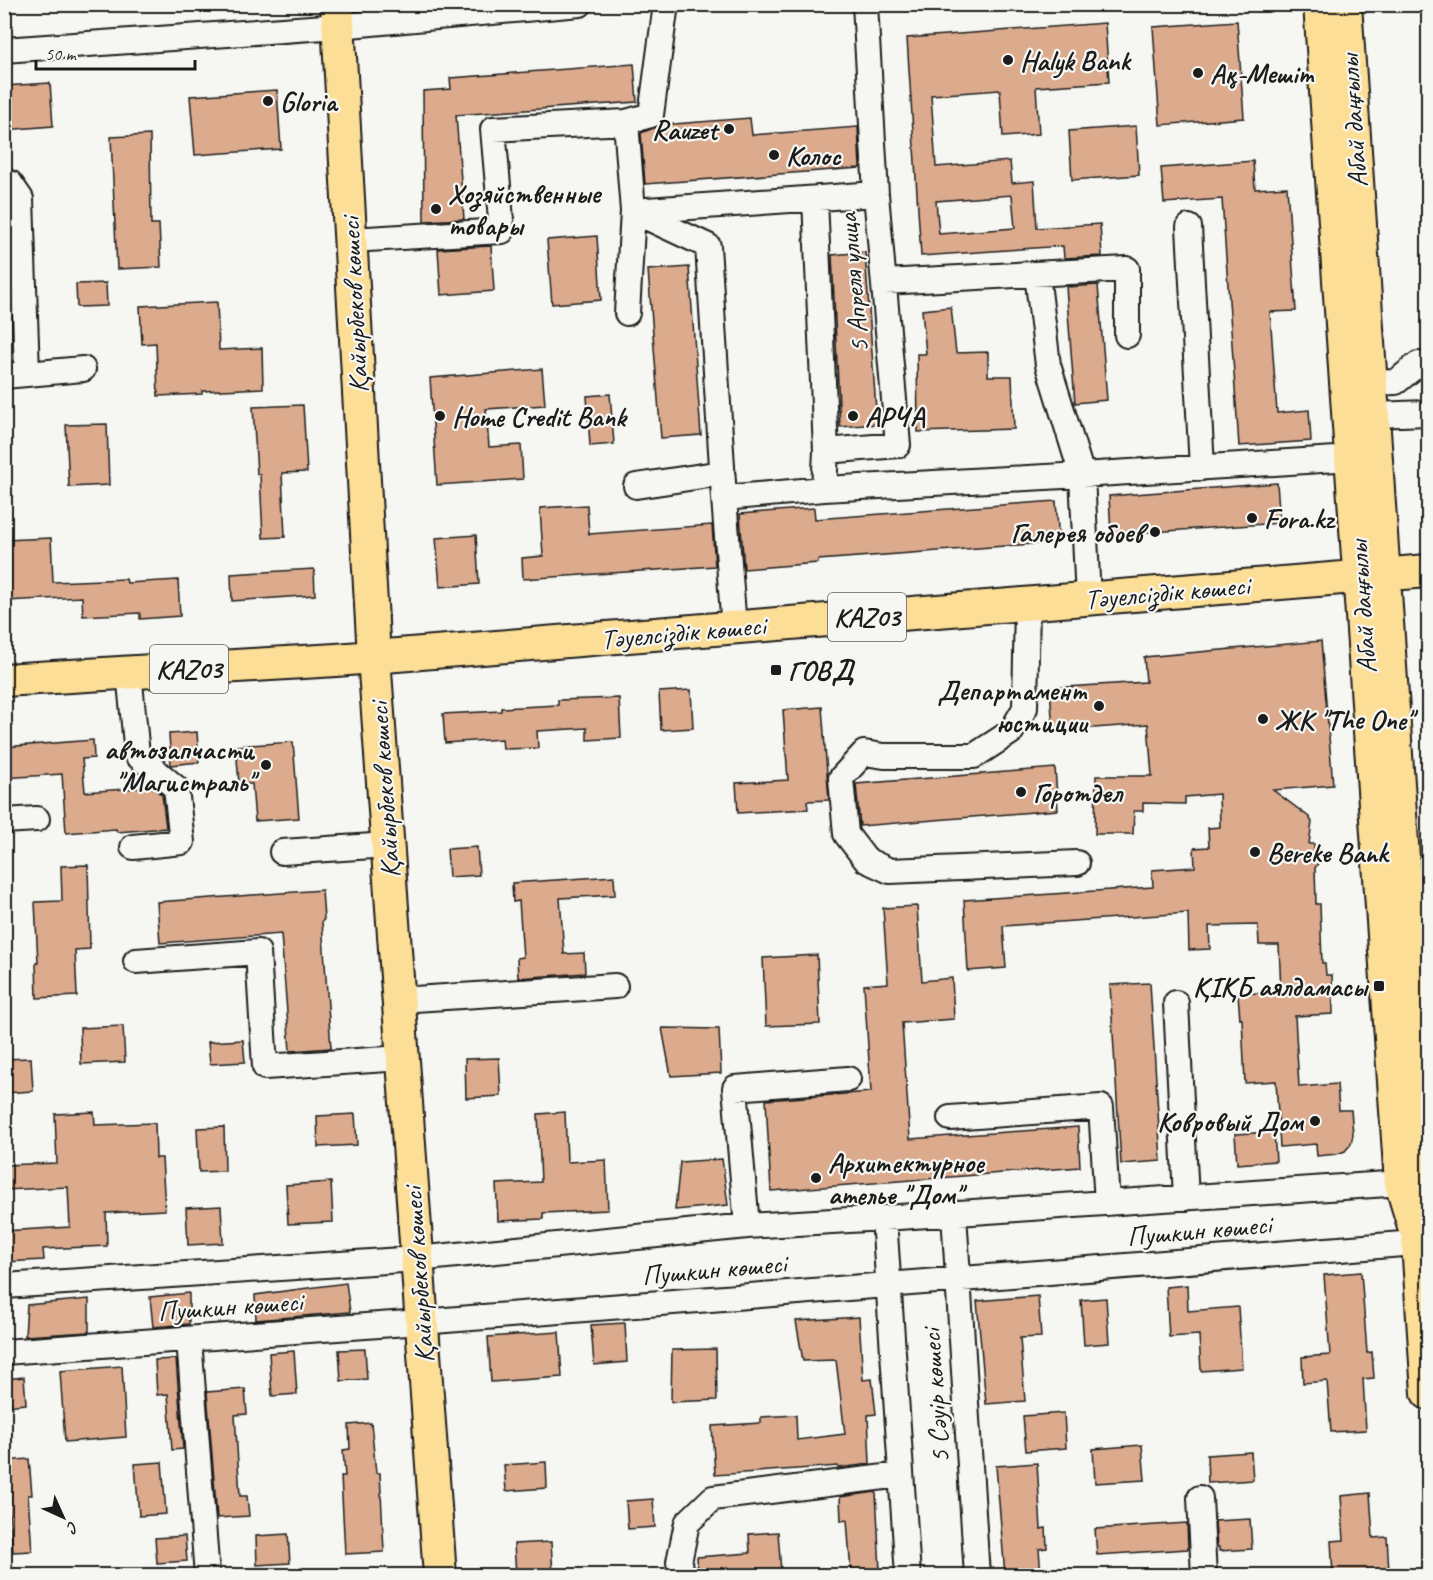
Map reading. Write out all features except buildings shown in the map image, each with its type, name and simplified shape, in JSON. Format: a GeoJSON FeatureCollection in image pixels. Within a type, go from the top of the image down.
{"type":"FeatureCollection","features":[{"type":"Feature","properties":{"kind":"main road","name":"Абай даңғылы"},"geometry":{"type":"LineString","coordinates":[[1320,4],[1352,458],[1372,575]]}},
{"type":"Feature","properties":{"kind":"main road","name":"Абай даңғылы"},"geometry":{"type":"LineString","coordinates":[[1345,4],[1373,415],[1372,575],[1423,1243],[1428,1393]]}},
{"type":"Feature","properties":{"kind":"main road","name":"Қайырбеков көшесі"},"geometry":{"type":"LineString","coordinates":[[338,15],[374,657],[440,1575]]}},
{"type":"Feature","properties":{"kind":"main road","name":"Тәуелсіздік көшесі"},"geometry":{"type":"LineString","coordinates":[[4,680],[374,657],[1428,571]]}},
{"type":"Feature","properties":{"kind":"street"},"geometry":{"type":"LineString","coordinates":[[4,50],[338,15],[580,4]]}},
{"type":"Feature","properties":{"kind":"street"},"geometry":{"type":"LineString","coordinates":[[351,240],[502,231],[493,129],[626,122],[651,114],[666,4]]}},
{"type":"Feature","properties":{"kind":"street","name":"5 Апреля улица"},"geometry":{"type":"LineString","coordinates":[[826,451],[898,445],[876,195],[865,4]]}},
{"type":"Feature","properties":{"kind":"street"},"geometry":{"type":"LineString","coordinates":[[626,122],[633,211],[627,312]]}},
{"type":"Feature","properties":{"kind":"street"},"geometry":{"type":"LineString","coordinates":[[4,182],[10,183],[21,199],[14,275],[16,374],[83,369]]}},
{"type":"Feature","properties":{"kind":"street"},"geometry":{"type":"LineString","coordinates":[[633,211],[876,195]]}},
{"type":"Feature","properties":{"kind":"street"},"geometry":{"type":"LineString","coordinates":[[815,199],[826,451],[824,489]]}},
{"type":"Feature","properties":{"kind":"street"},"geometry":{"type":"LineString","coordinates":[[633,211],[708,246],[734,628]]}},
{"type":"Feature","properties":{"kind":"street"},"geometry":{"type":"LineString","coordinates":[[1189,227],[1202,468]]}},
{"type":"Feature","properties":{"kind":"street"},"geometry":{"type":"LineString","coordinates":[[884,282],[1127,269],[1127,335]]}},
{"type":"Feature","properties":{"kind":"street"},"geometry":{"type":"LineString","coordinates":[[1037,274],[1048,364],[1082,475],[1088,599]]}},
{"type":"Feature","properties":{"kind":"street"},"geometry":{"type":"LineString","coordinates":[[1371,383],[1396,382],[1418,364]]}},
{"type":"Feature","properties":{"kind":"street"},"geometry":{"type":"LineString","coordinates":[[1373,415],[1428,412]]}},
{"type":"Feature","properties":{"kind":"street"},"geometry":{"type":"LineString","coordinates":[[724,498],[824,489],[1352,458]]}},
{"type":"Feature","properties":{"kind":"street"},"geometry":{"type":"LineString","coordinates":[[636,486],[722,473]]}},
{"type":"Feature","properties":{"kind":"street"},"geometry":{"type":"LineString","coordinates":[[1027,604],[1025,708],[1011,732],[974,756],[884,756],[864,753],[841,778],[846,834],[866,860],[890,871],[1077,863]]}},
{"type":"Feature","properties":{"kind":"street"},"geometry":{"type":"LineString","coordinates":[[129,672],[137,755],[176,788],[182,842],[133,847]]}},
{"type":"Feature","properties":{"kind":"street"},"geometry":{"type":"LineString","coordinates":[[4,821],[37,819]]}},
{"type":"Feature","properties":{"kind":"street"},"geometry":{"type":"LineString","coordinates":[[282,852],[388,845]]}},
{"type":"Feature","properties":{"kind":"street"},"geometry":{"type":"LineString","coordinates":[[136,961],[258,952],[265,1067],[403,1058]]}},
{"type":"Feature","properties":{"kind":"street"},"geometry":{"type":"LineString","coordinates":[[399,1000],[615,986]]}},
{"type":"Feature","properties":{"kind":"street"},"geometry":{"type":"LineString","coordinates":[[1176,1004],[1186,1198]]}},
{"type":"Feature","properties":{"kind":"street"},"geometry":{"type":"LineString","coordinates":[[747,1226],[735,1088],[848,1079]]}},
{"type":"Feature","properties":{"kind":"street"},"geometry":{"type":"LineString","coordinates":[[950,1118],[1101,1107],[1107,1203]]}},
{"type":"Feature","properties":{"kind":"street","name":"Пушкин көшесі"},"geometry":{"type":"LineString","coordinates":[[4,1287],[417,1259],[747,1226],[954,1214],[1418,1181]]}},
{"type":"Feature","properties":{"kind":"street","name":"5 Сәуір көшесі"},"geometry":{"type":"LineString","coordinates":[[954,1214],[977,1575]]}},
{"type":"Feature","properties":{"kind":"street","name":"5 Сәуір көшесі"},"geometry":{"type":"LineString","coordinates":[[884,1218],[908,1575]]}},
{"type":"Feature","properties":{"kind":"street","name":"Пушкин көшесі"},"geometry":{"type":"LineString","coordinates":[[4,1352],[422,1322],[1423,1243]]}},
{"type":"Feature","properties":{"kind":"street"},"geometry":{"type":"LineString","coordinates":[[189,1339],[207,1575]]}},
{"type":"Feature","properties":{"kind":"street"},"geometry":{"type":"LineString","coordinates":[[681,1575],[679,1562],[687,1523],[713,1498],[901,1475]]}},
{"type":"Feature","properties":{"kind":"street"},"geometry":{"type":"LineString","coordinates":[[1200,1498],[1204,1575]]}},
{"type":"Feature","properties":{"kind":"place","name":"Halyk Bank"},"geometry":{"type":"Point","coordinates":[1008,60]}},
{"type":"Feature","properties":{"kind":"place","name":"Ақ-Мешіт"},"geometry":{"type":"Point","coordinates":[1198,73]}},
{"type":"Feature","properties":{"kind":"place","name":"Gloria"},"geometry":{"type":"Point","coordinates":[268,101]}},
{"type":"Feature","properties":{"kind":"place","name":"Rauzet"},"geometry":{"type":"Point","coordinates":[729,129]}},
{"type":"Feature","properties":{"kind":"place","name":"Колос"},"geometry":{"type":"Point","coordinates":[774,155]}},
{"type":"Feature","properties":{"kind":"place","name":"Хозяйственные товары"},"geometry":{"type":"Point","coordinates":[436,209]}},
{"type":"Feature","properties":{"kind":"place","name":"Home Credit Bank"},"geometry":{"type":"Point","coordinates":[440,416]}},
{"type":"Feature","properties":{"kind":"place","name":"АРЧА"},"geometry":{"type":"Point","coordinates":[853,416]}},
{"type":"Feature","properties":{"kind":"place","name":"Fora.kz"},"geometry":{"type":"Point","coordinates":[1252,518]}},
{"type":"Feature","properties":{"kind":"place","name":"Галерея обоев"},"geometry":{"type":"Point","coordinates":[1155,532]}},
{"type":"Feature","properties":{"kind":"place","name":"ГОВД"},"geometry":{"type":"Point","coordinates":[776,670]}},
{"type":"Feature","properties":{"kind":"place","name":"Департамент юстиции"},"geometry":{"type":"Point","coordinates":[1099,706]}},
{"type":"Feature","properties":{"kind":"place","name":"ЖК \"The One\""},"geometry":{"type":"Point","coordinates":[1263,719]}},
{"type":"Feature","properties":{"kind":"place","name":"автозапчасти \"Магистраль\""},"geometry":{"type":"Point","coordinates":[266,765]}},
{"type":"Feature","properties":{"kind":"place","name":"Горотдел"},"geometry":{"type":"Point","coordinates":[1021,792]}},
{"type":"Feature","properties":{"kind":"place","name":"Bereke Bank"},"geometry":{"type":"Point","coordinates":[1255,852]}},
{"type":"Feature","properties":{"kind":"place","name":"ҚІҚБ аялдамасы"},"geometry":{"type":"Point","coordinates":[1379,986]}},
{"type":"Feature","properties":{"kind":"place","name":"Ковровый Дом"},"geometry":{"type":"Point","coordinates":[1315,1121]}},
{"type":"Feature","properties":{"kind":"place","name":"Архитектурное ателье \"Дом\""},"geometry":{"type":"Point","coordinates":[816,1178]}}]}
